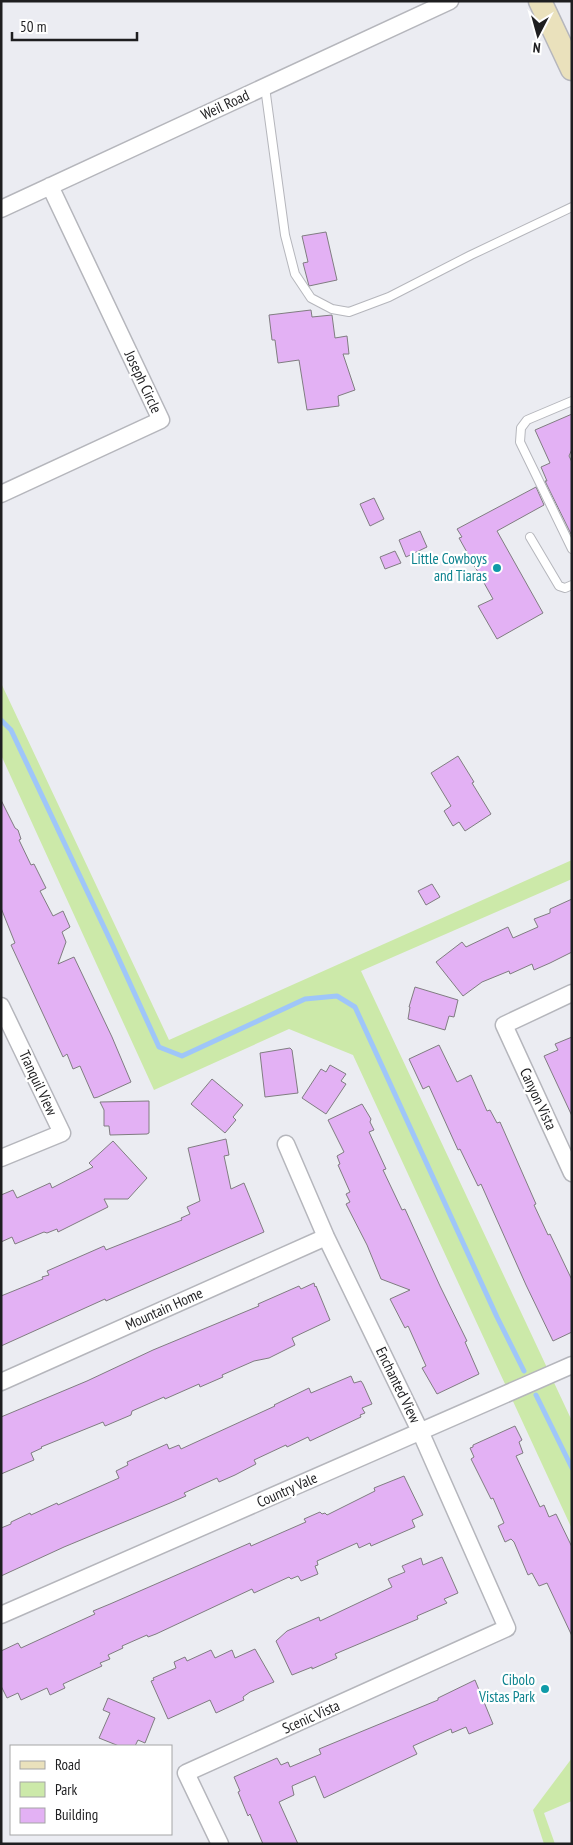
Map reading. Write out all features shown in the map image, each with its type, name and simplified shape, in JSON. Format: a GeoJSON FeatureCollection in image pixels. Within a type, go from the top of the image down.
{"type":"FeatureCollection","features":[{"type":"Feature","properties":{"kind":"main road"},"geometry":{"type":"LineString","coordinates":[[540,1],[572,69]]}},
{"type":"Feature","properties":{"kind":"street","name":"Weil Road"},"geometry":{"type":"LineString","coordinates":[[1,209],[450,1]]}},
{"type":"Feature","properties":{"kind":"street","name":"Joseph Circle"},"geometry":{"type":"LineString","coordinates":[[1,494],[161,420],[50,186]]}},
{"type":"Feature","properties":{"kind":"street","name":"Canyon Vista"},"geometry":{"type":"LineString","coordinates":[[572,993],[504,1025],[572,1173]]}},
{"type":"Feature","properties":{"kind":"street","name":"Tranquil View"},"geometry":{"type":"LineString","coordinates":[[1,1006],[62,1133],[1,1158]]}},
{"type":"Feature","properties":{"kind":"street","name":"Enchanted View"},"geometry":{"type":"LineString","coordinates":[[286,1144],[326,1237],[420,1431],[507,1628]]}},
{"type":"Feature","properties":{"kind":"street","name":"Mountain Home"},"geometry":{"type":"LineString","coordinates":[[1,1382],[326,1237]]}},
{"type":"Feature","properties":{"kind":"street","name":"Country Vale"},"geometry":{"type":"LineString","coordinates":[[1,1615],[572,1364]]}},
{"type":"Feature","properties":{"kind":"street","name":"Scenic Vista"},"geometry":{"type":"LineString","coordinates":[[220,1844],[186,1773],[507,1628]]}},
{"type":"Feature","properties":{"kind":"lane"},"geometry":{"type":"LineString","coordinates":[[265,87],[285,235],[295,274],[311,298],[332,310],[349,312],[389,297],[471,255],[572,207]]}},
{"type":"Feature","properties":{"kind":"lane"},"geometry":{"type":"LineString","coordinates":[[572,401],[527,420],[521,428],[520,442],[572,549]]}},
{"type":"Feature","properties":{"kind":"lane"},"geometry":{"type":"LineString","coordinates":[[530,538],[559,586],[565,588],[572,585]]}},
{"type":"Feature","properties":{"kind":"green space"},"geometry":{"type":"Polygon","coordinates":[[[1,683],[169,1040],[572,860],[572,879],[361,971],[572,1421],[572,1529],[353,1055],[289,1029],[154,1090],[1,755],[1,683]]]}},
{"type":"Feature","properties":{"kind":"green space"},"geometry":{"type":"Polygon","coordinates":[[[572,1758],[572,1801],[544,1813],[555,1844],[544,1844],[533,1810],[572,1758]]]}},
{"type":"Feature","properties":{"kind":"building"},"geometry":{"type":"Polygon","coordinates":[[[326,232],[337,280],[309,286],[303,263],[308,262],[302,236],[326,232]]]}},
{"type":"Feature","properties":{"kind":"building"},"geometry":{"type":"Polygon","coordinates":[[[311,310],[312,317],[332,315],[335,338],[347,336],[349,354],[343,354],[355,390],[338,396],[339,406],[307,410],[299,360],[278,363],[275,340],[272,340],[269,315],[311,310]]]}},
{"type":"Feature","properties":{"kind":"building"},"geometry":{"type":"Polygon","coordinates":[[[572,414],[572,449],[569,456],[572,462],[572,536],[545,481],[547,481],[541,467],[550,463],[535,430],[572,414]]]}},
{"type":"Feature","properties":{"kind":"building","name":"Little Cowboys and Tiaras"},"geometry":{"type":"Polygon","coordinates":[[[536,487],[544,505],[497,531],[543,613],[497,639],[478,606],[493,599],[459,538],[462,537],[457,529],[536,487]]]}},
{"type":"Feature","properties":{"kind":"building"},"geometry":{"type":"Polygon","coordinates":[[[374,498],[384,519],[370,526],[360,504],[374,498]]]}},
{"type":"Feature","properties":{"kind":"building"},"geometry":{"type":"Polygon","coordinates":[[[420,531],[427,547],[406,557],[399,540],[420,531]]]}},
{"type":"Feature","properties":{"kind":"building"},"geometry":{"type":"Polygon","coordinates":[[[395,551],[401,563],[385,569],[380,557],[395,551]]]}},
{"type":"Feature","properties":{"kind":"building"},"geometry":{"type":"Polygon","coordinates":[[[458,756],[491,814],[465,831],[459,822],[453,826],[444,811],[451,806],[431,773],[458,756]]]}},
{"type":"Feature","properties":{"kind":"building"},"geometry":{"type":"Polygon","coordinates":[[[1,800],[15,828],[18,830],[21,839],[19,840],[31,865],[34,864],[46,888],[40,891],[53,916],[63,911],[70,927],[62,932],[66,942],[58,964],[74,957],[131,1082],[98,1097],[94,1098],[80,1066],[73,1069],[67,1054],[63,1057],[11,945],[15,943],[1,908],[1,800]]]}},
{"type":"Feature","properties":{"kind":"building"},"geometry":{"type":"Polygon","coordinates":[[[432,884],[440,897],[426,905],[418,891],[432,884]]]}},
{"type":"Feature","properties":{"kind":"building"},"geometry":{"type":"Polygon","coordinates":[[[572,899],[572,952],[550,963],[534,970],[532,964],[510,974],[509,971],[482,982],[463,996],[436,962],[462,942],[466,947],[508,927],[513,938],[538,927],[534,919],[550,913],[550,909],[572,899]]]}},
{"type":"Feature","properties":{"kind":"building"},"geometry":{"type":"Polygon","coordinates":[[[415,987],[458,1000],[454,1017],[449,1016],[445,1030],[408,1019],[409,1007],[415,987]]]}},
{"type":"Feature","properties":{"kind":"building"},"geometry":{"type":"Polygon","coordinates":[[[572,1037],[572,1116],[544,1056],[558,1050],[555,1044],[572,1037]]]}},
{"type":"Feature","properties":{"kind":"building"},"geometry":{"type":"Polygon","coordinates":[[[439,1045],[457,1082],[471,1075],[487,1111],[490,1110],[497,1123],[500,1122],[536,1204],[534,1205],[572,1280],[572,1332],[553,1341],[481,1184],[478,1186],[460,1149],[458,1150],[429,1086],[423,1089],[409,1059],[439,1045]]]}},
{"type":"Feature","properties":{"kind":"building"},"geometry":{"type":"Polygon","coordinates":[[[290,1048],[292,1050],[298,1093],[265,1097],[260,1053],[290,1048]]]}},
{"type":"Feature","properties":{"kind":"building"},"geometry":{"type":"Polygon","coordinates":[[[330,1065],[346,1074],[341,1081],[346,1084],[326,1114],[302,1098],[321,1069],[326,1072],[330,1065]]]}},
{"type":"Feature","properties":{"kind":"building"},"geometry":{"type":"Polygon","coordinates":[[[212,1079],[243,1105],[233,1117],[236,1120],[225,1133],[191,1104],[212,1079]]]}},
{"type":"Feature","properties":{"kind":"building"},"geometry":{"type":"Polygon","coordinates":[[[149,1101],[149,1133],[110,1135],[109,1126],[104,1126],[104,1110],[100,1102],[149,1101]]]}},
{"type":"Feature","properties":{"kind":"building"},"geometry":{"type":"Polygon","coordinates":[[[362,1104],[371,1119],[370,1122],[374,1130],[369,1132],[386,1169],[383,1170],[402,1210],[405,1209],[467,1341],[465,1342],[479,1374],[437,1394],[422,1368],[426,1366],[409,1328],[408,1326],[405,1328],[390,1299],[410,1290],[381,1279],[367,1245],[346,1204],[350,1202],[346,1194],[350,1192],[338,1165],[340,1164],[337,1156],[344,1152],[328,1120],[362,1104]]]}},
{"type":"Feature","properties":{"kind":"building"},"geometry":{"type":"Polygon","coordinates":[[[226,1139],[229,1155],[224,1156],[231,1189],[244,1183],[264,1232],[106,1301],[105,1299],[1,1346],[1,1296],[43,1279],[42,1277],[49,1275],[47,1271],[104,1246],[106,1250],[182,1220],[181,1218],[190,1214],[187,1207],[200,1201],[188,1148],[226,1139]]]}},
{"type":"Feature","properties":{"kind":"building"},"geometry":{"type":"Polygon","coordinates":[[[113,1141],[147,1178],[128,1199],[104,1199],[108,1207],[58,1232],[57,1229],[47,1233],[44,1232],[15,1244],[12,1237],[1,1242],[1,1195],[13,1190],[17,1198],[50,1183],[52,1188],[93,1167],[89,1163],[113,1141]]]}},
{"type":"Feature","properties":{"kind":"building"},"geometry":{"type":"Polygon","coordinates":[[[314,1283],[330,1320],[292,1338],[295,1345],[269,1358],[254,1361],[222,1375],[223,1377],[200,1387],[199,1384],[165,1399],[164,1397],[132,1411],[131,1415],[105,1426],[103,1422],[41,1447],[31,1453],[34,1460],[1,1474],[1,1417],[259,1306],[258,1304],[299,1286],[301,1289],[314,1283]]]}},
{"type":"Feature","properties":{"kind":"building"},"geometry":{"type":"Polygon","coordinates":[[[351,1376],[354,1383],[361,1381],[372,1404],[362,1408],[365,1413],[360,1415],[361,1417],[310,1441],[308,1437],[287,1447],[286,1445],[254,1460],[256,1464],[235,1475],[219,1482],[217,1478],[184,1493],[186,1496],[64,1547],[1,1576],[1,1528],[11,1524],[11,1522],[57,1503],[58,1505],[119,1478],[116,1471],[128,1465],[127,1462],[167,1444],[169,1449],[179,1445],[181,1449],[275,1406],[309,1388],[311,1393],[351,1376]]]}},
{"type":"Feature","properties":{"kind":"building"},"geometry":{"type":"Polygon","coordinates":[[[515,1426],[522,1440],[519,1442],[523,1453],[516,1456],[540,1507],[544,1505],[549,1517],[556,1514],[572,1547],[572,1636],[547,1583],[539,1586],[532,1573],[528,1575],[514,1542],[511,1539],[505,1542],[498,1526],[504,1523],[493,1498],[491,1499],[471,1459],[474,1457],[470,1448],[473,1445],[515,1426]]]}},
{"type":"Feature","properties":{"kind":"building"},"geometry":{"type":"Polygon","coordinates":[[[404,1476],[423,1515],[412,1520],[415,1527],[371,1546],[370,1543],[359,1548],[357,1543],[317,1561],[318,1565],[315,1566],[318,1574],[301,1581],[298,1576],[291,1579],[289,1577],[254,1593],[252,1589],[156,1634],[148,1637],[147,1635],[122,1646],[123,1648],[108,1655],[110,1659],[100,1663],[102,1666],[63,1684],[65,1688],[50,1695],[47,1688],[21,1700],[18,1693],[7,1698],[1,1686],[1,1651],[18,1643],[21,1648],[95,1614],[93,1611],[250,1543],[251,1546],[306,1522],[304,1519],[320,1512],[327,1515],[375,1491],[374,1488],[404,1476]]]}},
{"type":"Feature","properties":{"kind":"building"},"geometry":{"type":"Polygon","coordinates":[[[442,1557],[458,1593],[444,1599],[447,1603],[417,1616],[418,1619],[335,1654],[337,1658],[292,1675],[276,1641],[287,1631],[319,1617],[320,1621],[392,1587],[388,1579],[405,1572],[402,1566],[421,1558],[423,1565],[442,1557]]]}},
{"type":"Feature","properties":{"kind":"building"},"geometry":{"type":"Polygon","coordinates":[[[255,1649],[274,1682],[250,1692],[243,1697],[244,1700],[216,1713],[210,1700],[168,1719],[151,1681],[154,1680],[153,1678],[176,1668],[174,1662],[185,1657],[187,1661],[211,1650],[215,1658],[232,1650],[235,1658],[255,1649]]]}},
{"type":"Feature","properties":{"kind":"building"},"geometry":{"type":"Polygon","coordinates":[[[475,1680],[493,1724],[469,1734],[466,1727],[452,1733],[451,1729],[413,1746],[417,1754],[324,1798],[315,1776],[292,1786],[294,1795],[279,1802],[298,1844],[263,1844],[250,1814],[248,1816],[234,1777],[277,1758],[281,1765],[288,1762],[290,1767],[321,1754],[319,1749],[438,1700],[438,1698],[475,1680]]]}},
{"type":"Feature","properties":{"kind":"building"},"geometry":{"type":"Polygon","coordinates":[[[108,1698],[155,1718],[145,1743],[138,1740],[136,1745],[116,1745],[99,1738],[110,1713],[103,1710],[108,1698]]]}},
{"type":"Feature","properties":{"kind":"waterway"},"geometry":{"type":"LineString","coordinates":[[1,720],[11,730],[159,1047],[182,1056],[305,999],[337,996],[355,1007],[497,1317],[524,1371]]}},
{"type":"Feature","properties":{"kind":"waterway"},"geometry":{"type":"LineString","coordinates":[[536,1395],[572,1468]]}},
{"type":"Feature","properties":{"kind":"place","name":"Little Cowboys and Tiaras"},"geometry":{"type":"Point","coordinates":[497,568]}},
{"type":"Feature","properties":{"kind":"place","name":"Cibolo Vistas Park"},"geometry":{"type":"Point","coordinates":[545,1689]}}]}
